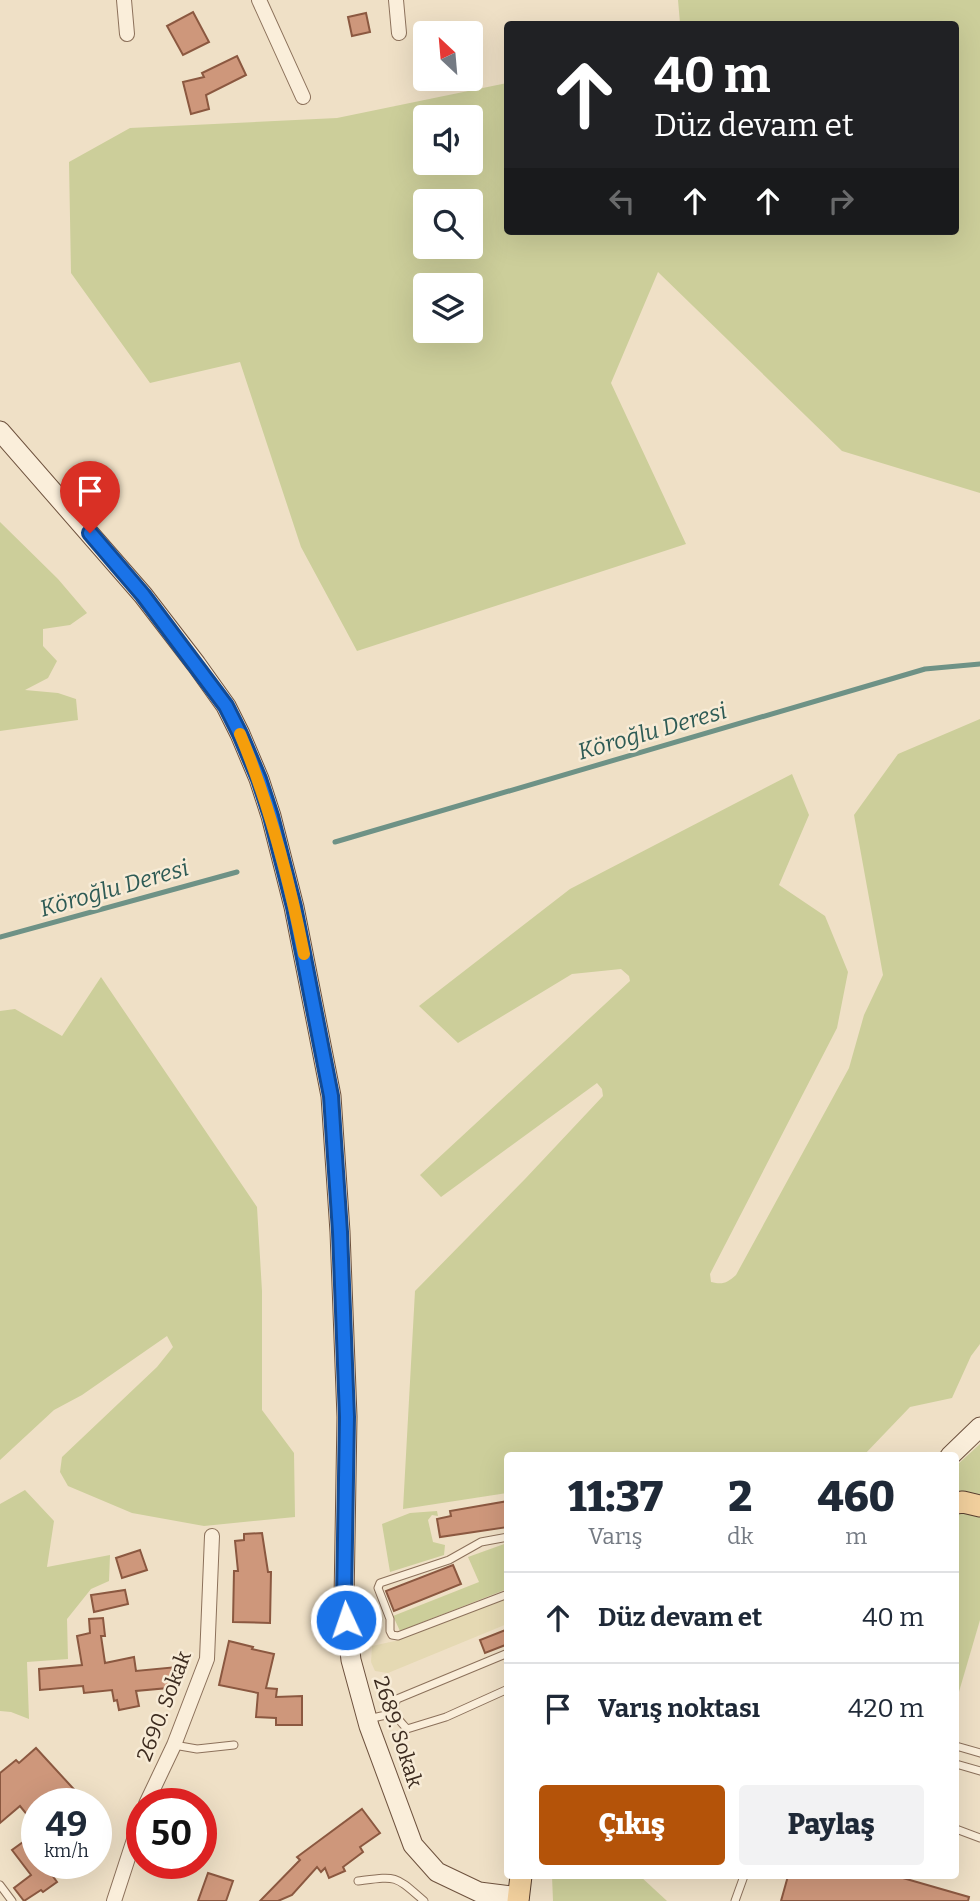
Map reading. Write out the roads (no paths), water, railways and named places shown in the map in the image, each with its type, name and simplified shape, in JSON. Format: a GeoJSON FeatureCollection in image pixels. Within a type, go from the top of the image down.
{"type":"FeatureCollection","features":[{"type":"Feature","properties":{"kind":"main road","name":"2689. Sokak"},"geometry":{"type":"LineString","coordinates":[[0,431],[143,595],[226,706],[250,756],[271,816],[294,907],[331,1096],[340,1232],[347,1417],[346,1612],[351,1660],[367,1719],[413,1845],[437,1872],[479,1892],[519,1891]]}},
{"type":"Feature","properties":{"kind":"main road"},"geometry":{"type":"LineString","coordinates":[[954,1452],[980,1427]]}},
{"type":"Feature","properties":{"kind":"main road"},"geometry":{"type":"LineString","coordinates":[[959,1503],[980,1506]]}},
{"type":"Feature","properties":{"kind":"street"},"geometry":{"type":"LineString","coordinates":[[124,0],[127,34]]}},
{"type":"Feature","properties":{"kind":"street"},"geometry":{"type":"LineString","coordinates":[[259,0],[303,97]]}},
{"type":"Feature","properties":{"kind":"street"},"geometry":{"type":"LineString","coordinates":[[396,0],[399,33]]}},
{"type":"Feature","properties":{"kind":"street","name":"2690. Sokak"},"geometry":{"type":"LineString","coordinates":[[154,1788],[174,1745],[207,1659],[212,1536]]}},
{"type":"Feature","properties":{"kind":"street"},"geometry":{"type":"LineString","coordinates":[[114,1901],[126,1864]]}},
{"type":"Feature","properties":{"kind":"lane"},"geometry":{"type":"LineString","coordinates":[[504,1538],[481,1542],[449,1560],[380,1583],[378,1588],[390,1619],[391,1635],[398,1636],[504,1596]]}},
{"type":"Feature","properties":{"kind":"lane"},"geometry":{"type":"LineString","coordinates":[[504,1655],[397,1699],[394,1705],[395,1713],[407,1729],[446,1717],[504,1691]]}},
{"type":"Feature","properties":{"kind":"lane"},"geometry":{"type":"LineString","coordinates":[[367,1719],[395,1713]]}},
{"type":"Feature","properties":{"kind":"lane"},"geometry":{"type":"LineString","coordinates":[[174,1745],[197,1749],[234,1745]]}},
{"type":"Feature","properties":{"kind":"lane"},"geometry":{"type":"LineString","coordinates":[[959,1747],[980,1753]]}},
{"type":"Feature","properties":{"kind":"lane"},"geometry":{"type":"LineString","coordinates":[[959,1765],[980,1772]]}},
{"type":"Feature","properties":{"kind":"lane"},"geometry":{"type":"LineString","coordinates":[[959,1830],[980,1838]]}},
{"type":"Feature","properties":{"kind":"lane"},"geometry":{"type":"LineString","coordinates":[[358,1881],[386,1877],[400,1880],[424,1901]]}},
{"type":"Feature","properties":{"kind":"lane"},"geometry":{"type":"LineString","coordinates":[[735,1901],[743,1879]]}},
{"type":"Feature","properties":{"kind":"lane"},"geometry":{"type":"LineString","coordinates":[[0,1885],[12,1901]]}},
{"type":"Feature","properties":{"kind":"waterway","name":"Köroğlu Deresi"},"geometry":{"type":"LineString","coordinates":[[335,842],[925,669],[980,664]]}},
{"type":"Feature","properties":{"kind":"waterway","name":"Köroğlu Deresi"},"geometry":{"type":"LineString","coordinates":[[0,937],[237,872]]}}]}
